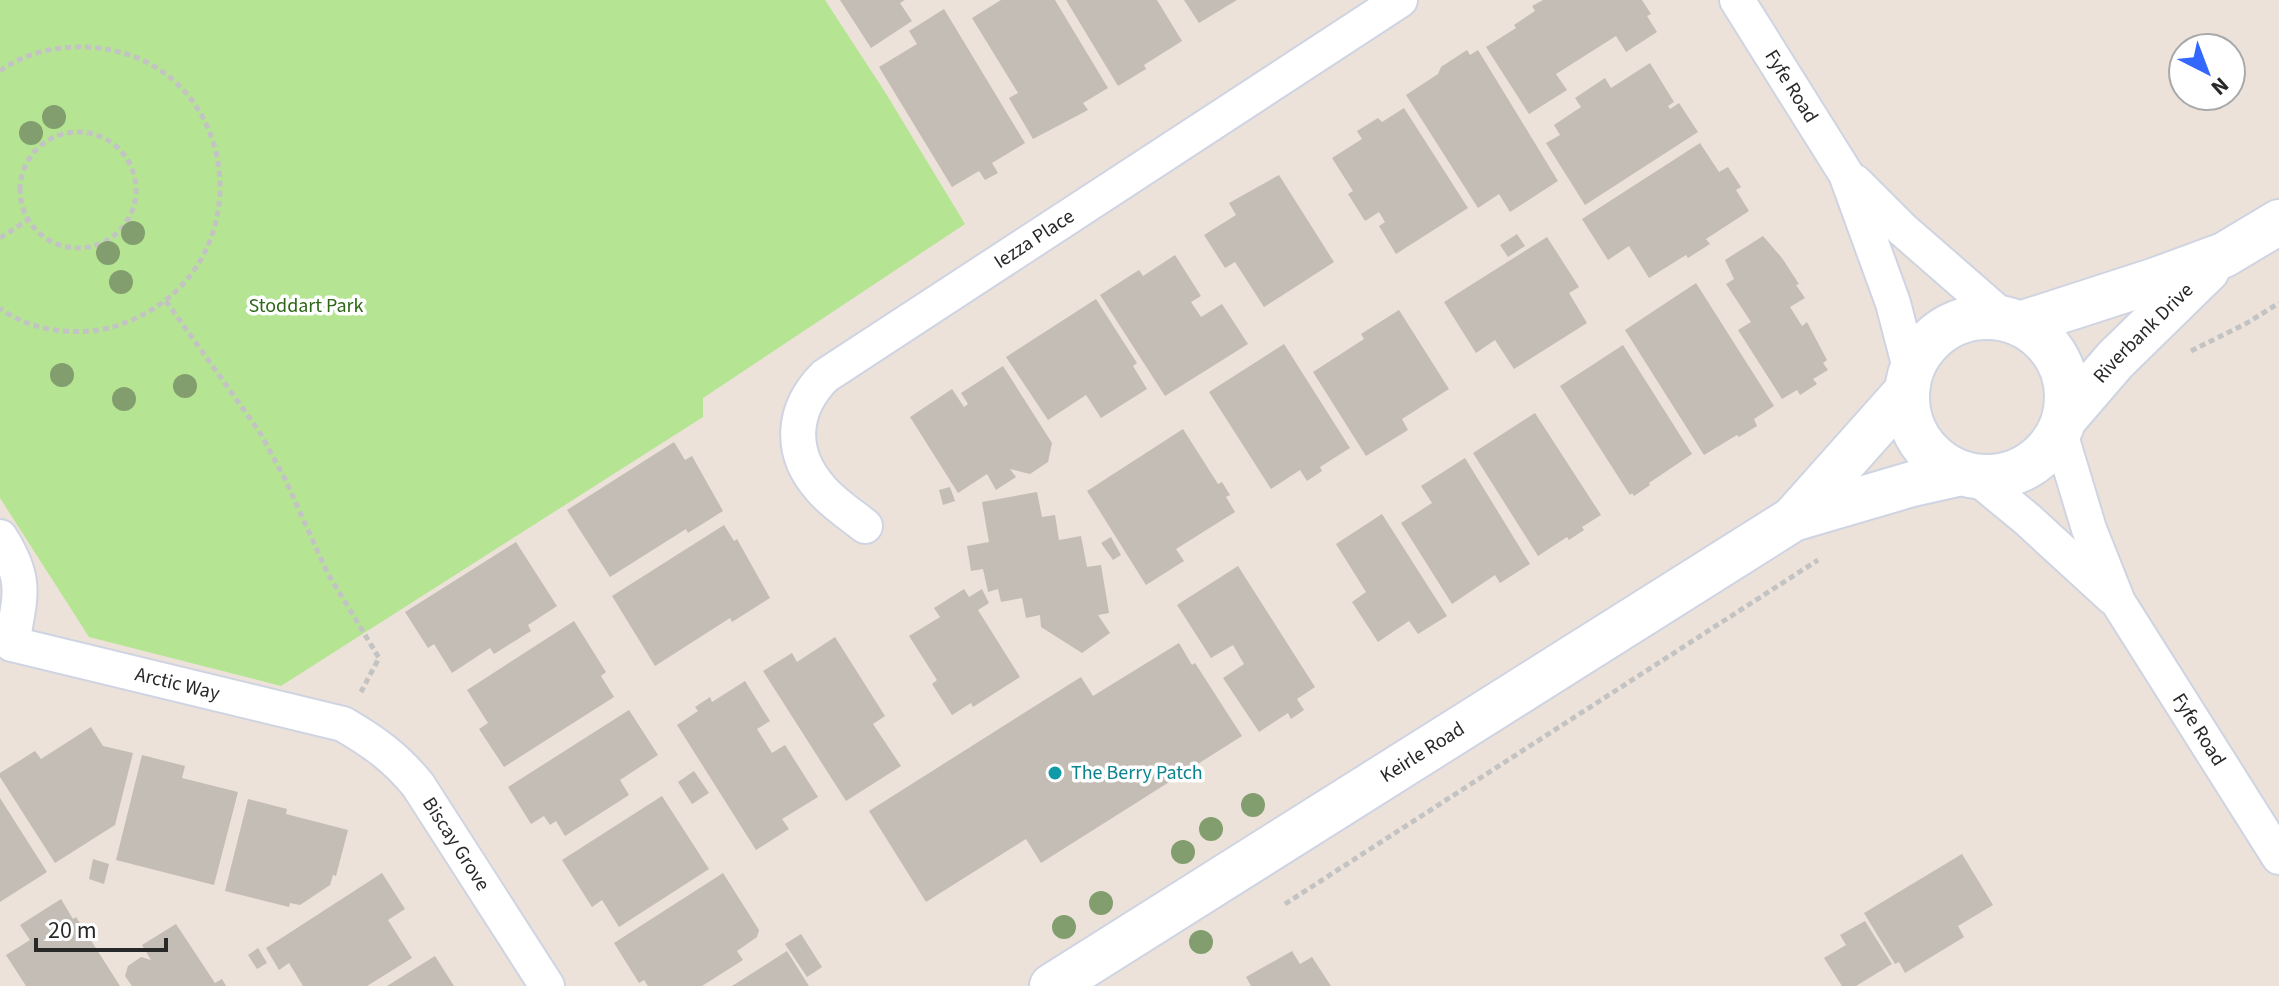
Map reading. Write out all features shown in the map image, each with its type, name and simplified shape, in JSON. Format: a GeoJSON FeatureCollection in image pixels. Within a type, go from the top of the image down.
{"type":"FeatureCollection","features":[{"type":"Feature","properties":{"kind":"street","name":"Iezza Place"},"geometry":{"type":"LineString","coordinates":[[865,526],[820,488],[803,460],[798,443],[798,415],[810,391],[825,376],[1400,0]]}},
{"type":"Feature","properties":{"kind":"street","name":"Fyfe Road"},"geometry":{"type":"LineString","coordinates":[[1737,0],[1846,174],[1885,278],[1909,382]]}},
{"type":"Feature","properties":{"kind":"street","name":"Fyfe Road"},"geometry":{"type":"LineString","coordinates":[[1846,174],[1902,229],[2012,321]]}},
{"type":"Feature","properties":{"kind":"street","name":"Riverbank Drive"},"geometry":{"type":"LineString","coordinates":[[2012,321],[2156,280],[2224,255],[2279,222]]}},
{"type":"Feature","properties":{"kind":"street","name":"Riverbank Drive"},"geometry":{"type":"LineString","coordinates":[[2063,425],[2097,379],[2161,313],[2224,255]]}},
{"type":"Feature","properties":{"kind":"street"},"geometry":{"type":"LineString","coordinates":[[1981,317],[2012,321],[2039,335],[2054,351],[2064,372],[2068,394],[2063,425],[2045,453],[2025,468],[2002,476],[1968,475],[1938,460],[1920,441],[1909,417],[1909,382],[1921,351],[1937,334],[1957,322],[1981,317]]}},
{"type":"Feature","properties":{"kind":"street","name":"Keirle Road"},"geometry":{"type":"LineString","coordinates":[[1793,519],[1909,382]]}},
{"type":"Feature","properties":{"kind":"street","name":"Fyfe Road"},"geometry":{"type":"LineString","coordinates":[[2063,425],[2089,529],[2118,602],[2279,857]]}},
{"type":"Feature","properties":{"kind":"street","name":"Fyfe Road"},"geometry":{"type":"LineString","coordinates":[[1968,475],[2027,519],[2118,602]]}},
{"type":"Feature","properties":{"kind":"street","name":"Keirle Road"},"geometry":{"type":"LineString","coordinates":[[1052,986],[1793,519],[1912,484],[1968,475]]}},
{"type":"Feature","properties":{"kind":"street"},"geometry":{"type":"LineString","coordinates":[[0,537],[15,560],[21,588],[6,647]]}},
{"type":"Feature","properties":{"kind":"street","name":"Arctic Way"},"geometry":{"type":"LineString","coordinates":[[6,647],[343,724]]}},
{"type":"Feature","properties":{"kind":"street","name":"Biscay Grove"},"geometry":{"type":"LineString","coordinates":[[343,724],[397,760],[418,785],[547,986]]}},
{"type":"Feature","properties":{"kind":"path"},"geometry":{"type":"LineString","coordinates":[[0,71],[39,52],[71,47],[104,48],[135,58],[155,69],[188,97],[206,124],[218,155],[222,188],[218,220],[207,252],[189,279],[166,301],[136,319],[104,330],[70,331],[36,326],[0,308]]}},
{"type":"Feature","properties":{"kind":"path"},"geometry":{"type":"LineString","coordinates":[[72,132],[92,133],[109,141],[123,154],[133,171],[136,190],[133,209],[124,226],[110,238],[92,246],[74,248],[56,244],[40,234],[28,220],[21,202],[20,182],[26,164],[37,148],[54,137],[72,132]]}},
{"type":"Feature","properties":{"kind":"path"},"geometry":{"type":"LineString","coordinates":[[0,238],[28,220]]}},
{"type":"Feature","properties":{"kind":"path"},"geometry":{"type":"LineString","coordinates":[[166,301],[259,431],[285,479],[327,572],[379,658],[343,724]]}},
{"type":"Feature","properties":{"kind":"path"},"geometry":{"type":"LineString","coordinates":[[2177,358],[2279,303]]}},
{"type":"Feature","properties":{"kind":"path"},"geometry":{"type":"LineString","coordinates":[[1285,904],[1819,560]]}},
{"type":"Feature","properties":{"kind":"green space","name":"Stoddart Park"},"geometry":{"type":"Polygon","coordinates":[[[0,0],[825,0],[965,224],[703,398],[703,417],[281,686],[89,637],[0,498],[0,0]]]}},
{"type":"Feature","properties":{"kind":"building"},"geometry":{"type":"Polygon","coordinates":[[[840,0],[905,0],[900,3],[912,21],[871,48],[840,0]]]}},
{"type":"Feature","properties":{"kind":"building"},"geometry":{"type":"Polygon","coordinates":[[[1001,0],[1055,0],[1108,88],[1083,103],[1088,110],[1033,139],[1009,98],[1018,93],[972,18],[1001,0]]]}},
{"type":"Feature","properties":{"kind":"building"},"geometry":{"type":"Polygon","coordinates":[[[1066,0],[1157,0],[1182,41],[1118,86],[1066,0]]]}},
{"type":"Feature","properties":{"kind":"building"},"geometry":{"type":"Polygon","coordinates":[[[1184,0],[1237,0],[1199,23],[1184,0]]]}},
{"type":"Feature","properties":{"kind":"building"},"geometry":{"type":"Polygon","coordinates":[[[1543,0],[1642,0],[1657,32],[1626,52],[1616,36],[1556,74],[1567,90],[1529,114],[1486,47],[1516,28],[1514,25],[1535,11],[1532,6],[1543,0]]]}},
{"type":"Feature","properties":{"kind":"building"},"geometry":{"type":"Polygon","coordinates":[[[944,9],[1025,143],[992,163],[998,173],[985,180],[979,171],[952,187],[879,67],[917,44],[909,31],[944,9]]]}},
{"type":"Feature","properties":{"kind":"building"},"geometry":{"type":"Polygon","coordinates":[[[1467,50],[1470,55],[1478,50],[1558,181],[1510,212],[1499,194],[1478,208],[1406,95],[1467,50]]]}},
{"type":"Feature","properties":{"kind":"building"},"geometry":{"type":"Polygon","coordinates":[[[1650,63],[1674,102],[1668,106],[1670,109],[1679,103],[1698,132],[1585,205],[1546,143],[1560,135],[1554,125],[1581,107],[1575,98],[1605,78],[1611,88],[1650,63]]]}},
{"type":"Feature","properties":{"kind":"building"},"geometry":{"type":"Polygon","coordinates":[[[1404,108],[1468,208],[1396,254],[1379,226],[1385,222],[1379,212],[1365,221],[1348,194],[1353,191],[1332,158],[1362,139],[1357,131],[1378,118],[1382,122],[1404,108]]]}},
{"type":"Feature","properties":{"kind":"building"},"geometry":{"type":"Polygon","coordinates":[[[1700,143],[1719,172],[1728,167],[1741,187],[1736,190],[1749,211],[1706,239],[1710,244],[1649,278],[1629,246],[1608,260],[1582,219],[1700,143]]]}},
{"type":"Feature","properties":{"kind":"building"},"geometry":{"type":"Polygon","coordinates":[[[1279,175],[1334,262],[1264,307],[1235,262],[1225,268],[1204,235],[1236,215],[1229,203],[1279,175]]]}},
{"type":"Feature","properties":{"kind":"building"},"geometry":{"type":"Polygon","coordinates":[[[1517,234],[1525,246],[1508,257],[1500,245],[1517,234]]]}},
{"type":"Feature","properties":{"kind":"building"},"geometry":{"type":"Polygon","coordinates":[[[1763,236],[1799,284],[1796,285],[1805,298],[1790,307],[1802,326],[1807,322],[1827,360],[1823,363],[1828,370],[1813,379],[1817,384],[1800,395],[1797,390],[1782,399],[1738,330],[1751,322],[1726,284],[1734,279],[1725,260],[1763,236]]]}},
{"type":"Feature","properties":{"kind":"building"},"geometry":{"type":"Polygon","coordinates":[[[1547,237],[1579,287],[1569,293],[1587,323],[1514,369],[1495,340],[1476,353],[1444,302],[1547,237]]]}},
{"type":"Feature","properties":{"kind":"building"},"geometry":{"type":"Polygon","coordinates":[[[1175,255],[1201,296],[1191,302],[1201,317],[1222,304],[1248,344],[1165,396],[1100,295],[1139,270],[1143,276],[1175,255]]]}},
{"type":"Feature","properties":{"kind":"building"},"geometry":{"type":"Polygon","coordinates":[[[1696,283],[1774,406],[1754,419],[1757,426],[1704,455],[1625,330],[1696,283]]]}},
{"type":"Feature","properties":{"kind":"building"},"geometry":{"type":"Polygon","coordinates":[[[1096,299],[1137,363],[1133,366],[1147,389],[1101,418],[1086,395],[1048,420],[1006,357],[1096,299]]]}},
{"type":"Feature","properties":{"kind":"building"},"geometry":{"type":"Polygon","coordinates":[[[1399,310],[1449,389],[1402,419],[1408,430],[1366,456],[1313,372],[1364,339],[1361,334],[1399,310]]]}},
{"type":"Feature","properties":{"kind":"building"},"geometry":{"type":"Polygon","coordinates":[[[1284,344],[1350,448],[1320,467],[1322,471],[1307,481],[1300,470],[1271,489],[1209,392],[1284,344]]]}},
{"type":"Feature","properties":{"kind":"building"},"geometry":{"type":"Polygon","coordinates":[[[1623,345],[1692,454],[1634,496],[1632,493],[1630,495],[1560,386],[1623,345]]]}},
{"type":"Feature","properties":{"kind":"building"},"geometry":{"type":"Polygon","coordinates":[[[1003,366],[1052,443],[1048,462],[1030,474],[1010,469],[1016,477],[996,490],[987,474],[958,493],[910,417],[952,389],[964,407],[968,404],[961,393],[1003,366]]]}},
{"type":"Feature","properties":{"kind":"building"},"geometry":{"type":"Polygon","coordinates":[[[1535,413],[1601,515],[1569,540],[1567,537],[1538,556],[1473,453],[1535,413]]]}},
{"type":"Feature","properties":{"kind":"building"},"geometry":{"type":"Polygon","coordinates":[[[1183,429],[1218,484],[1222,482],[1235,512],[1176,549],[1184,561],[1146,585],[1087,491],[1183,429]]]}},
{"type":"Feature","properties":{"kind":"building"},"geometry":{"type":"Polygon","coordinates":[[[674,442],[685,460],[692,456],[723,511],[688,533],[686,529],[610,577],[567,510],[674,442]]]}},
{"type":"Feature","properties":{"kind":"building"},"geometry":{"type":"Polygon","coordinates":[[[1465,458],[1530,564],[1500,583],[1495,575],[1452,604],[1401,523],[1432,503],[1421,486],[1465,458]]]}},
{"type":"Feature","properties":{"kind":"building"},"geometry":{"type":"Polygon","coordinates":[[[950,487],[955,501],[943,505],[939,490],[950,487]]]}},
{"type":"Feature","properties":{"kind":"building"},"geometry":{"type":"Polygon","coordinates":[[[1037,492],[1042,517],[1055,515],[1059,540],[1081,536],[1087,567],[1101,565],[1109,613],[1098,615],[1110,633],[1082,653],[1041,627],[1040,615],[1026,618],[1022,598],[1001,602],[998,589],[988,592],[983,569],[971,571],[967,546],[989,542],[982,502],[1037,492]]]}},
{"type":"Feature","properties":{"kind":"building"},"geometry":{"type":"Polygon","coordinates":[[[1382,514],[1447,616],[1418,634],[1409,621],[1378,642],[1352,602],[1366,592],[1336,544],[1382,514]]]}},
{"type":"Feature","properties":{"kind":"building"},"geometry":{"type":"Polygon","coordinates":[[[724,525],[734,541],[737,539],[770,598],[732,622],[730,618],[655,666],[612,596],[724,525]]]}},
{"type":"Feature","properties":{"kind":"building"},"geometry":{"type":"Polygon","coordinates":[[[1111,537],[1121,555],[1113,560],[1101,543],[1111,537]]]}},
{"type":"Feature","properties":{"kind":"building"},"geometry":{"type":"Polygon","coordinates":[[[516,542],[557,606],[528,625],[531,631],[494,654],[490,648],[452,673],[434,644],[428,648],[405,612],[516,542]]]}},
{"type":"Feature","properties":{"kind":"building"},"geometry":{"type":"Polygon","coordinates":[[[1238,566],[1315,687],[1297,699],[1304,710],[1291,719],[1288,713],[1259,732],[1223,678],[1244,664],[1233,645],[1211,658],[1177,605],[1238,566]]]}},
{"type":"Feature","properties":{"kind":"building"},"geometry":{"type":"Polygon","coordinates":[[[964,589],[969,597],[982,589],[989,603],[978,610],[1020,677],[973,707],[971,703],[952,715],[932,684],[937,680],[909,636],[940,617],[934,608],[964,589]]]}},
{"type":"Feature","properties":{"kind":"building"},"geometry":{"type":"Polygon","coordinates":[[[574,621],[606,672],[601,676],[614,697],[504,767],[479,729],[488,723],[467,690],[574,621]]]}},
{"type":"Feature","properties":{"kind":"building"},"geometry":{"type":"Polygon","coordinates":[[[835,637],[885,716],[873,724],[901,766],[846,801],[763,671],[792,653],[797,662],[835,637]]]}},
{"type":"Feature","properties":{"kind":"building","name":"The Berry Patch"},"geometry":{"type":"Polygon","coordinates":[[[1179,643],[1242,736],[1041,863],[1026,839],[926,902],[869,811],[1081,677],[1093,696],[1179,643]]]}},
{"type":"Feature","properties":{"kind":"building"},"geometry":{"type":"Polygon","coordinates":[[[745,681],[770,721],[757,729],[772,753],[785,745],[818,797],[782,819],[789,829],[756,850],[677,725],[698,711],[695,707],[710,697],[712,702],[745,681]]]}},
{"type":"Feature","properties":{"kind":"building"},"geometry":{"type":"Polygon","coordinates":[[[629,710],[658,755],[620,780],[629,795],[565,836],[556,821],[550,825],[544,816],[531,824],[508,787],[629,710]]]}},
{"type":"Feature","properties":{"kind":"building"},"geometry":{"type":"Polygon","coordinates":[[[91,727],[103,746],[133,753],[115,825],[55,863],[0,773],[35,751],[41,759],[91,727]]]}},
{"type":"Feature","properties":{"kind":"building"},"geometry":{"type":"Polygon","coordinates":[[[142,755],[185,766],[182,778],[238,792],[214,885],[116,860],[142,755]]]}},
{"type":"Feature","properties":{"kind":"building"},"geometry":{"type":"Polygon","coordinates":[[[694,771],[709,793],[692,804],[678,782],[694,771]]]}},
{"type":"Feature","properties":{"kind":"building"},"geometry":{"type":"Polygon","coordinates":[[[662,796],[709,869],[619,927],[602,900],[592,907],[562,860],[662,796]]]}},
{"type":"Feature","properties":{"kind":"building"},"geometry":{"type":"Polygon","coordinates":[[[0,798],[47,872],[0,902],[0,798]]]}},
{"type":"Feature","properties":{"kind":"building"},"geometry":{"type":"Polygon","coordinates":[[[248,799],[287,809],[286,814],[348,830],[336,876],[333,875],[330,885],[300,905],[290,903],[289,907],[225,891],[248,799]]]}},
{"type":"Feature","properties":{"kind":"building"},"geometry":{"type":"Polygon","coordinates":[[[1962,854],[1993,905],[1958,926],[1964,937],[1905,973],[1899,962],[1895,964],[1864,913],[1962,854]]]}},
{"type":"Feature","properties":{"kind":"building"},"geometry":{"type":"Polygon","coordinates":[[[93,859],[109,864],[104,884],[89,879],[93,859]]]}},
{"type":"Feature","properties":{"kind":"building"},"geometry":{"type":"Polygon","coordinates":[[[382,873],[405,909],[388,920],[412,958],[367,986],[303,986],[289,963],[279,970],[266,948],[382,873]]]}},
{"type":"Feature","properties":{"kind":"building"},"geometry":{"type":"Polygon","coordinates":[[[723,873],[759,930],[757,937],[737,951],[743,960],[702,986],[648,986],[644,980],[639,983],[614,943],[723,873]]]}},
{"type":"Feature","properties":{"kind":"building"},"geometry":{"type":"Polygon","coordinates":[[[61,899],[120,986],[26,986],[6,955],[30,940],[20,925],[61,899]]]}},
{"type":"Feature","properties":{"kind":"building"},"geometry":{"type":"Polygon","coordinates":[[[1865,921],[1892,964],[1856,986],[1842,986],[1824,958],[1846,945],[1840,935],[1865,921]]]}},
{"type":"Feature","properties":{"kind":"building"},"geometry":{"type":"Polygon","coordinates":[[[176,924],[215,983],[222,979],[226,986],[132,986],[125,976],[128,966],[141,957],[151,960],[142,945],[176,924]]]}},
{"type":"Feature","properties":{"kind":"building"},"geometry":{"type":"Polygon","coordinates":[[[801,934],[822,967],[807,977],[785,944],[801,934]]]}},
{"type":"Feature","properties":{"kind":"building"},"geometry":{"type":"Polygon","coordinates":[[[258,948],[267,963],[257,969],[248,955],[258,948]]]}},
{"type":"Feature","properties":{"kind":"building"},"geometry":{"type":"Polygon","coordinates":[[[787,951],[809,986],[732,986],[787,951]]]}},
{"type":"Feature","properties":{"kind":"building"},"geometry":{"type":"Polygon","coordinates":[[[1292,951],[1300,964],[1312,957],[1331,986],[1251,986],[1246,977],[1292,951]]]}},
{"type":"Feature","properties":{"kind":"building"},"geometry":{"type":"Polygon","coordinates":[[[435,956],[454,986],[387,986],[435,956]]]}},
{"type":"Feature","properties":{"kind":"place","name":"The Berry Patch"},"geometry":{"type":"Point","coordinates":[1055,773]}}]}
